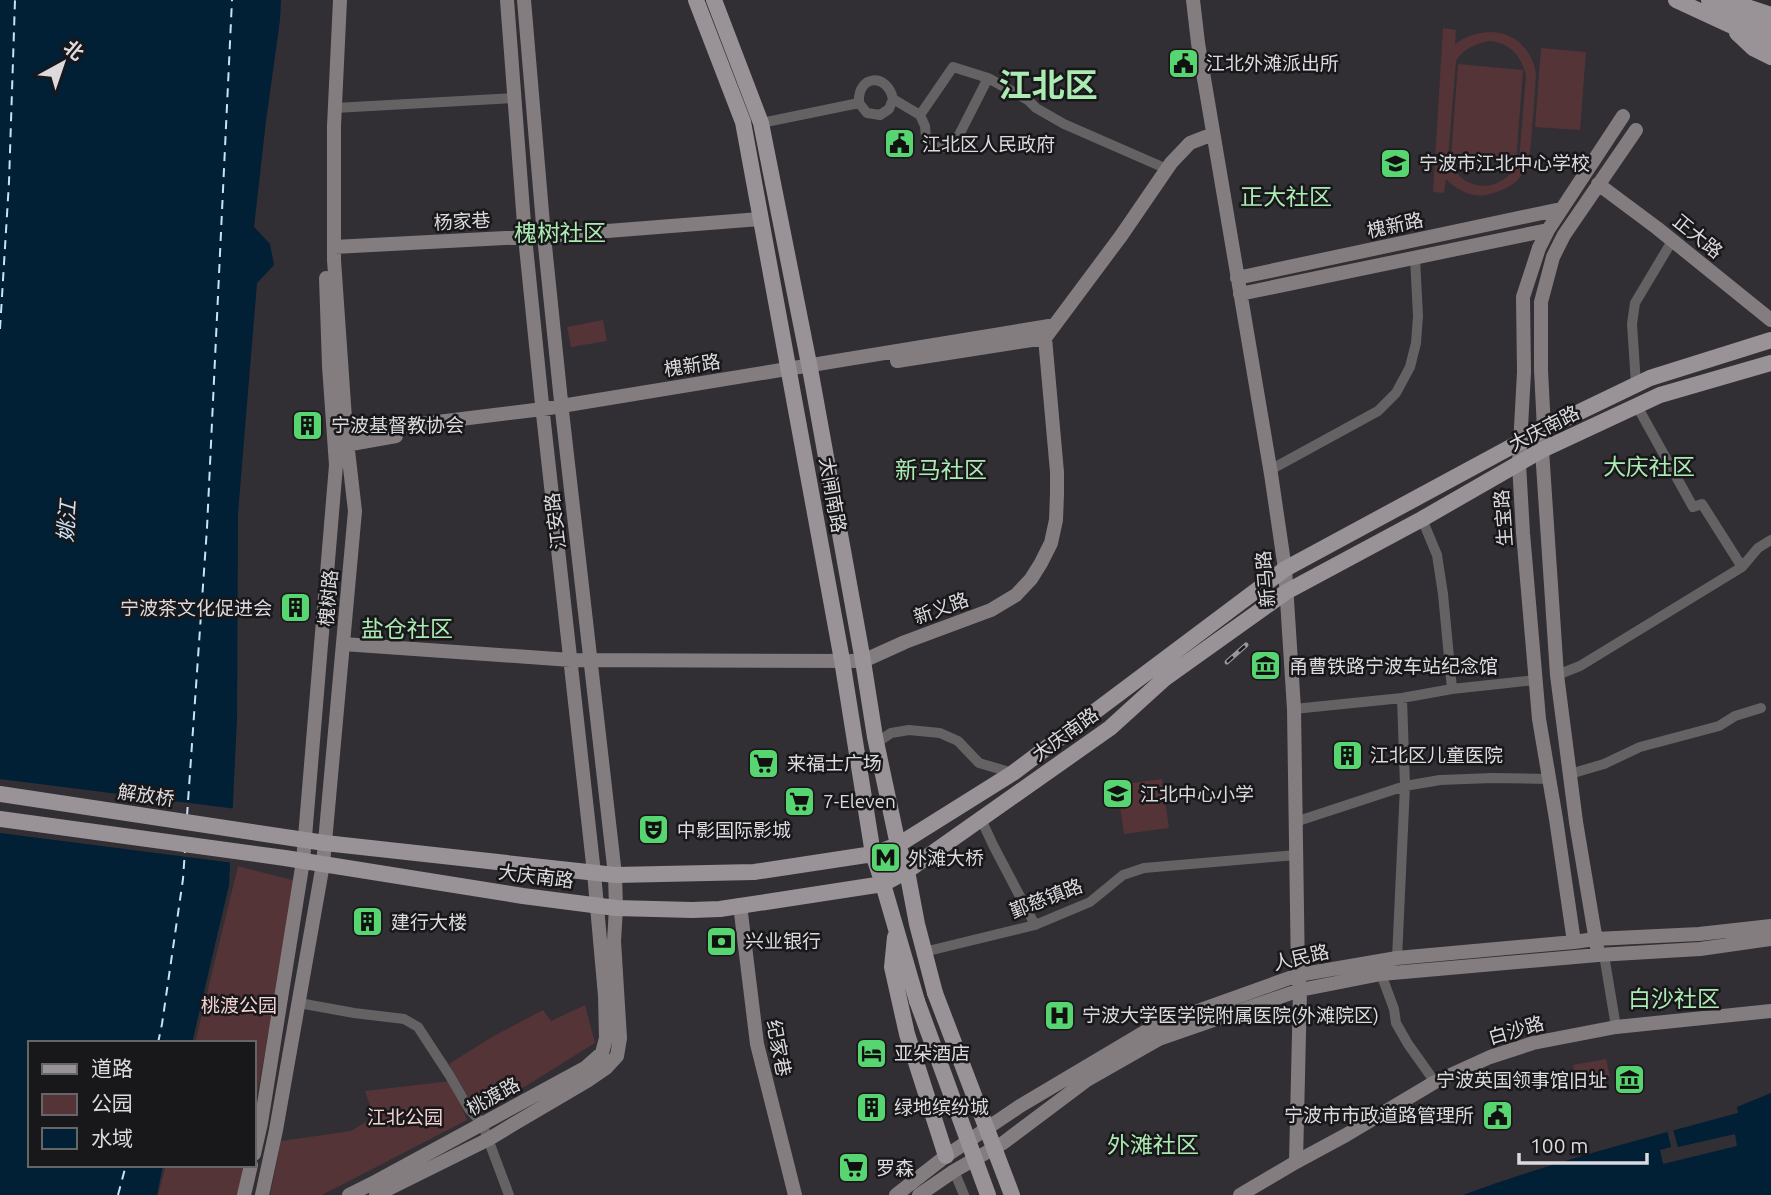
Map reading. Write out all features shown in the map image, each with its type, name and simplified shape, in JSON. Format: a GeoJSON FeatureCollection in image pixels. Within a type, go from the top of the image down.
{"type":"FeatureCollection","features":[{"type":"Feature","properties":{"kind":"main road","name":"大闸南路"},"geometry":{"type":"LineString","coordinates":[[696,0],[743,122],[842,660],[873,855],[917,1001],[988,1195]]}},
{"type":"Feature","properties":{"kind":"main road","name":"大闸南路"},"geometry":{"type":"LineString","coordinates":[[714,0],[761,123],[810,369],[877,743],[917,924],[935,993],[1012,1195]]}},
{"type":"Feature","properties":{"kind":"main road"},"geometry":{"type":"LineString","coordinates":[[1676,0],[1704,3],[1771,32]]}},
{"type":"Feature","properties":{"kind":"main road"},"geometry":{"type":"LineString","coordinates":[[1725,13],[1747,7],[1771,15]]}},
{"type":"Feature","properties":{"kind":"main road"},"geometry":{"type":"LineString","coordinates":[[1725,13],[1771,44]]}},
{"type":"Feature","properties":{"kind":"main road"},"geometry":{"type":"LineString","coordinates":[[1725,13],[1753,48],[1771,57]]}},
{"type":"Feature","properties":{"kind":"main road","name":"大庆南路"},"geometry":{"type":"LineString","coordinates":[[304,839],[615,875],[754,872],[873,855],[898,845],[1013,773],[1285,569],[1544,429],[1650,377],[1771,340]]}},
{"type":"Feature","properties":{"kind":"main road","name":"大庆南路"},"geometry":{"type":"LineString","coordinates":[[0,819],[616,908],[720,909],[883,884],[907,871],[1110,728],[1164,679],[1286,592],[1422,519],[1542,450],[1660,395],[1771,363]]}},
{"type":"Feature","properties":{"kind":"main road","name":"解放桥"},"geometry":{"type":"LineString","coordinates":[[0,794],[304,839]]}},
{"type":"Feature","properties":{"kind":"main road"},"geometry":{"type":"LineString","coordinates":[[917,924],[992,1124]]}},
{"type":"Feature","properties":{"kind":"main road"},"geometry":{"type":"LineString","coordinates":[[896,928],[892,967],[907,1034],[946,1156]]}},
{"type":"Feature","properties":{"kind":"street","name":"槐树路"},"geometry":{"type":"LineString","coordinates":[[262,1195],[323,864],[355,511],[329,366],[325,248],[331,0]]}},
{"type":"Feature","properties":{"kind":"street","name":"槐树路"},"geometry":{"type":"LineString","coordinates":[[256,1145],[303,861],[336,465],[341,440],[334,247],[335,108],[340,0]]}},
{"type":"Feature","properties":{"kind":"street","name":"江安路"},"geometry":{"type":"LineString","coordinates":[[507,0],[525,237],[605,996],[613,1038]]}},
{"type":"Feature","properties":{"kind":"street","name":"江安路"},"geometry":{"type":"LineString","coordinates":[[524,0],[544,236],[615,875],[613,1038]]}},
{"type":"Feature","properties":{"kind":"street","name":"新马路"},"geometry":{"type":"LineString","coordinates":[[1193,0],[1285,569],[1293,709],[1299,982],[1296,1162]]}},
{"type":"Feature","properties":{"kind":"street"},"geometry":{"type":"LineString","coordinates":[[920,115],[953,66],[988,78],[1064,124],[1167,169]]}},
{"type":"Feature","properties":{"kind":"street"},"geometry":{"type":"LineString","coordinates":[[893,99],[889,109],[880,115],[867,113],[859,103],[860,89],[872,80],[887,84],[893,99],[920,115],[926,138],[935,147],[948,148],[959,135],[988,78]]}},
{"type":"Feature","properties":{"kind":"street"},"geometry":{"type":"LineString","coordinates":[[335,108],[515,98]]}},
{"type":"Feature","properties":{"kind":"street"},"geometry":{"type":"LineString","coordinates":[[761,123],[859,103]]}},
{"type":"Feature","properties":{"kind":"street","name":"生宝路"},"geometry":{"type":"LineString","coordinates":[[1574,942],[1539,719],[1523,533],[1519,444],[1524,372],[1523,297],[1539,248],[1548,230],[1623,116]]}},
{"type":"Feature","properties":{"kind":"street"},"geometry":{"type":"LineString","coordinates":[[1616,1027],[1601,955],[1595,939],[1557,675],[1542,450],[1544,429],[1541,303],[1553,257],[1564,234],[1636,130]]}},
{"type":"Feature","properties":{"kind":"street"},"geometry":{"type":"LineString","coordinates":[[1045,338],[1183,149],[1190,143],[1213,134]]}},
{"type":"Feature","properties":{"kind":"street","name":"正大路"},"geometry":{"type":"LineString","coordinates":[[1598,184],[1771,320]]}},
{"type":"Feature","properties":{"kind":"street","name":"槐新路"},"geometry":{"type":"LineString","coordinates":[[1237,278],[1561,209]]}},
{"type":"Feature","properties":{"kind":"street","name":"杨家巷"},"geometry":{"type":"LineString","coordinates":[[334,247],[544,236],[760,219]]}},
{"type":"Feature","properties":{"kind":"street","name":"槐新路"},"geometry":{"type":"LineString","coordinates":[[1240,295],[1548,230]]}},
{"type":"Feature","properties":{"kind":"street"},"geometry":{"type":"LineString","coordinates":[[1636,384],[1632,324],[1635,303],[1672,241]]}},
{"type":"Feature","properties":{"kind":"street"},"geometry":{"type":"LineString","coordinates":[[1270,470],[1378,411],[1396,393],[1410,367],[1416,343],[1418,316],[1415,258]]}},
{"type":"Feature","properties":{"kind":"street","name":"槐新路"},"geometry":{"type":"LineString","coordinates":[[341,440],[543,412],[789,373],[1055,325]]}},
{"type":"Feature","properties":{"kind":"street","name":"槐新路"},"geometry":{"type":"LineString","coordinates":[[810,369],[1045,338]]}},
{"type":"Feature","properties":{"kind":"street","name":"新义路"},"geometry":{"type":"LineString","coordinates":[[343,644],[571,660],[863,661],[905,642],[991,610],[1016,595],[1031,579],[1051,543],[1056,520],[1057,472],[1045,338]]}},
{"type":"Feature","properties":{"kind":"street"},"geometry":{"type":"LineString","coordinates":[[1637,406],[1693,507],[1702,504],[1742,567]]}},
{"type":"Feature","properties":{"kind":"street"},"geometry":{"type":"LineString","coordinates":[[1422,519],[1437,555],[1452,690]]}},
{"type":"Feature","properties":{"kind":"street"},"geometry":{"type":"LineString","coordinates":[[1557,675],[1580,666],[1742,567],[1758,548],[1771,540]]}},
{"type":"Feature","properties":{"kind":"street"},"geometry":{"type":"LineString","coordinates":[[1293,709],[1536,680]]}},
{"type":"Feature","properties":{"kind":"street"},"geometry":{"type":"LineString","coordinates":[[1397,958],[1405,786],[1402,698]]}},
{"type":"Feature","properties":{"kind":"street"},"geometry":{"type":"LineString","coordinates":[[1570,774],[1604,764],[1640,747],[1719,726],[1735,716],[1761,708]]}},
{"type":"Feature","properties":{"kind":"street"},"geometry":{"type":"LineString","coordinates":[[877,743],[891,733],[909,730],[940,733],[958,741],[979,763],[1013,773]]}},
{"type":"Feature","properties":{"kind":"street"},"geometry":{"type":"LineString","coordinates":[[1295,822],[1405,786],[1440,780],[1549,779]]}},
{"type":"Feature","properties":{"kind":"street"},"geometry":{"type":"LineString","coordinates":[[981,819],[1035,925]]}},
{"type":"Feature","properties":{"kind":"street","name":"鄞慈镇路"},"geometry":{"type":"LineString","coordinates":[[928,951],[1035,925],[1090,902],[1123,875],[1144,868],[1296,855]]}},
{"type":"Feature","properties":{"kind":"street","name":"纪家巷"},"geometry":{"type":"LineString","coordinates":[[740,905],[757,1044],[795,1195]]}},
{"type":"Feature","properties":{"kind":"street","name":"人民路"},"geometry":{"type":"LineString","coordinates":[[896,1195],[992,1124],[1153,1027],[1299,982],[1397,958],[1771,926]]}},
{"type":"Feature","properties":{"kind":"street","name":"人民路"},"geometry":{"type":"LineString","coordinates":[[919,1195],[998,1146],[1087,1080],[1159,1039],[1299,982],[1601,955],[1700,949],[1771,939]]}},
{"type":"Feature","properties":{"kind":"street"},"geometry":{"type":"LineString","coordinates":[[1381,974],[1388,989],[1396,1023],[1435,1082]]}},
{"type":"Feature","properties":{"kind":"street"},"geometry":{"type":"LineString","coordinates":[[299,1003],[354,1013],[404,1018],[418,1027],[469,1109],[482,1123],[509,1195]]}},
{"type":"Feature","properties":{"kind":"street","name":"白沙路"},"geometry":{"type":"LineString","coordinates":[[1240,1195],[1435,1082],[1490,1056],[1533,1042],[1616,1027],[1771,1011]]}},
{"type":"Feature","properties":{"kind":"street","name":"桃渡路"},"geometry":{"type":"LineString","coordinates":[[381,1191],[482,1123],[585,1068],[602,1053],[613,1038]]}},
{"type":"Feature","properties":{"kind":"street","name":"桃渡路"},"geometry":{"type":"LineString","coordinates":[[349,1195],[381,1191],[489,1139],[587,1081],[606,1068],[617,1056],[613,1038]]}},
{"type":"Feature","properties":{"kind":"street"},"geometry":{"type":"LineString","coordinates":[[998,1146],[1018,1195]]}},
{"type":"Feature","properties":{"kind":"street"},"geometry":{"type":"LineString","coordinates":[[244,1195],[251,1167]]}},
{"type":"Feature","properties":{"kind":"street"},"geometry":{"type":"LineString","coordinates":[[954,1171],[964,1195]]}},
{"type":"Feature","properties":{"kind":"green space"},"geometry":{"type":"Polygon","coordinates":[[[1443,28],[1456,30],[1455,44],[1480,33],[1493,32],[1515,39],[1532,59],[1536,73],[1530,151],[1525,170],[1513,184],[1490,194],[1466,193],[1446,179],[1444,193],[1433,192],[1443,28]],[[1488,41],[1474,46],[1462,53],[1456,61],[1448,158],[1462,178],[1482,186],[1503,180],[1519,161],[1526,76],[1518,56],[1508,47],[1488,41]]]}},
{"type":"Feature","properties":{"kind":"green space"},"geometry":{"type":"Polygon","coordinates":[[[1541,48],[1586,52],[1580,130],[1535,127],[1541,48]]]}},
{"type":"Feature","properties":{"kind":"green space"},"geometry":{"type":"Polygon","coordinates":[[[1458,64],[1523,70],[1516,162],[1451,157],[1458,64]]]}},
{"type":"Feature","properties":{"kind":"green space"},"geometry":{"type":"Polygon","coordinates":[[[603,320],[607,341],[571,347],[567,327],[603,320]]]}},
{"type":"Feature","properties":{"kind":"green space"},"geometry":{"type":"Polygon","coordinates":[[[1162,779],[1169,828],[1124,834],[1117,785],[1162,779]]]}},
{"type":"Feature","properties":{"kind":"green space","name":"桃渡公园"},"geometry":{"type":"Polygon","coordinates":[[[238,866],[296,881],[256,1101],[256,1041],[195,1041],[238,866]]]}},
{"type":"Feature","properties":{"kind":"green space"},"geometry":{"type":"Polygon","coordinates":[[[585,1005],[595,1043],[479,1115],[449,1064],[543,1010],[551,1021],[585,1005]]]}},
{"type":"Feature","properties":{"kind":"green space"},"geometry":{"type":"Polygon","coordinates":[[[1606,1059],[1610,1077],[1577,1084],[1573,1065],[1606,1059]]]}},
{"type":"Feature","properties":{"kind":"green space","name":"江北公园"},"geometry":{"type":"Polygon","coordinates":[[[451,1081],[467,1120],[322,1195],[270,1195],[281,1141],[351,1131],[374,1117],[365,1091],[451,1081]]]}},
{"type":"Feature","properties":{"kind":"green space"},"geometry":{"type":"Polygon","coordinates":[[[165,1167],[244,1167],[238,1195],[158,1195],[165,1167]]]}},
{"type":"Feature","properties":{"kind":"water","name":"姚江"},"geometry":{"type":"Polygon","coordinates":[[[0,0],[281,0],[254,227],[270,244],[274,265],[257,283],[238,513],[237,718],[229,885],[192,1041],[28,1041],[28,1167],[163,1167],[157,1195],[0,1195],[0,0]]]}},
{"type":"Feature","properties":{"kind":"water"},"geometry":{"type":"Polygon","coordinates":[[[1771,1093],[1771,1195],[1463,1195],[1565,1161],[1738,1113],[1737,1107],[1771,1093]]]}},
{"type":"Feature","properties":{"kind":"pier"},"geometry":{"type":"Polygon","coordinates":[[[0,779],[237,809],[234,863],[0,833],[0,779]]]}},
{"type":"Feature","properties":{"kind":"pier"},"geometry":{"type":"Polygon","coordinates":[[[1673,1129],[1678,1147],[1735,1134],[1737,1146],[1663,1164],[1660,1150],[1671,1147],[1667,1130],[1673,1129]]]}},
{"type":"Feature","properties":{"kind":"ferry route"},"geometry":{"type":"LineString","coordinates":[[0,329],[9,182],[15,0]]}},
{"type":"Feature","properties":{"kind":"ferry route"},"geometry":{"type":"LineString","coordinates":[[187,816],[207,528],[232,0]]}},
{"type":"Feature","properties":{"kind":"ferry route"},"geometry":{"type":"LineString","coordinates":[[158,1041],[185,850]]}},
{"type":"Feature","properties":{"kind":"ferry route"},"geometry":{"type":"LineString","coordinates":[[118,1195],[125,1167]]}},
{"type":"Feature","properties":{"kind":"railway"},"geometry":{"type":"LineString","coordinates":[[1227,662],[1246,645]]}},
{"type":"Feature","properties":{"kind":"place","name":"江北外滩派出所"},"geometry":{"type":"Point","coordinates":[1183,63]}},
{"type":"Feature","properties":{"kind":"place","name":"江北区人民政府"},"geometry":{"type":"Point","coordinates":[899,144]}},
{"type":"Feature","properties":{"kind":"place","name":"宁波市江北中心学校"},"geometry":{"type":"Point","coordinates":[1396,163]}},
{"type":"Feature","properties":{"kind":"place","name":"宁波基督教协会"},"geometry":{"type":"Point","coordinates":[308,425]}},
{"type":"Feature","properties":{"kind":"place","name":"宁波茶文化促进会"},"geometry":{"type":"Point","coordinates":[295,608]}},
{"type":"Feature","properties":{"kind":"place","name":"甬曹铁路宁波车站纪念馆"},"geometry":{"type":"Point","coordinates":[1266,666]}},
{"type":"Feature","properties":{"kind":"place","name":"江北区儿童医院"},"geometry":{"type":"Point","coordinates":[1347,755]}},
{"type":"Feature","properties":{"kind":"place","name":"来福士广场"},"geometry":{"type":"Point","coordinates":[764,763]}},
{"type":"Feature","properties":{"kind":"place","name":"江北中心小学"},"geometry":{"type":"Point","coordinates":[1117,794]}},
{"type":"Feature","properties":{"kind":"place","name":"7-Eleven"},"geometry":{"type":"Point","coordinates":[800,801]}},
{"type":"Feature","properties":{"kind":"place","name":"中影国际影城"},"geometry":{"type":"Point","coordinates":[654,830]}},
{"type":"Feature","properties":{"kind":"place","name":"外滩大桥"},"geometry":{"type":"Point","coordinates":[885,858]}},
{"type":"Feature","properties":{"kind":"place","name":"建行大楼"},"geometry":{"type":"Point","coordinates":[368,922]}},
{"type":"Feature","properties":{"kind":"place","name":"兴业银行"},"geometry":{"type":"Point","coordinates":[722,941]}},
{"type":"Feature","properties":{"kind":"place","name":"宁波大学医学院附属医院(外滩院区)"},"geometry":{"type":"Point","coordinates":[1059,1015]}},
{"type":"Feature","properties":{"kind":"place","name":"亚朵酒店"},"geometry":{"type":"Point","coordinates":[871,1053]}},
{"type":"Feature","properties":{"kind":"place","name":"宁波英国领事馆旧址"},"geometry":{"type":"Point","coordinates":[1630,1080]}},
{"type":"Feature","properties":{"kind":"place","name":"绿地缤纷城"},"geometry":{"type":"Point","coordinates":[871,1107]}},
{"type":"Feature","properties":{"kind":"place","name":"宁波市市政道路管理所"},"geometry":{"type":"Point","coordinates":[1497,1115]}},
{"type":"Feature","properties":{"kind":"place","name":"罗森"},"geometry":{"type":"Point","coordinates":[853,1168]}},
{"type":"Feature","properties":{"kind":"district","name":"江北区"},"geometry":{"type":"Point","coordinates":[1048,84]}},
{"type":"Feature","properties":{"kind":"district","name":"正大社区"},"geometry":{"type":"Point","coordinates":[1286,196]}},
{"type":"Feature","properties":{"kind":"district","name":"槐树社区"},"geometry":{"type":"Point","coordinates":[560,232]}},
{"type":"Feature","properties":{"kind":"district","name":"大庆社区"},"geometry":{"type":"Point","coordinates":[1649,466]}},
{"type":"Feature","properties":{"kind":"district","name":"新马社区"},"geometry":{"type":"Point","coordinates":[941,469]}},
{"type":"Feature","properties":{"kind":"district","name":"盐仓社区"},"geometry":{"type":"Point","coordinates":[407,628]}},
{"type":"Feature","properties":{"kind":"district","name":"白沙社区"},"geometry":{"type":"Point","coordinates":[1674,998]}},
{"type":"Feature","properties":{"kind":"district","name":"外滩社区"},"geometry":{"type":"Point","coordinates":[1153,1144]}}]}
